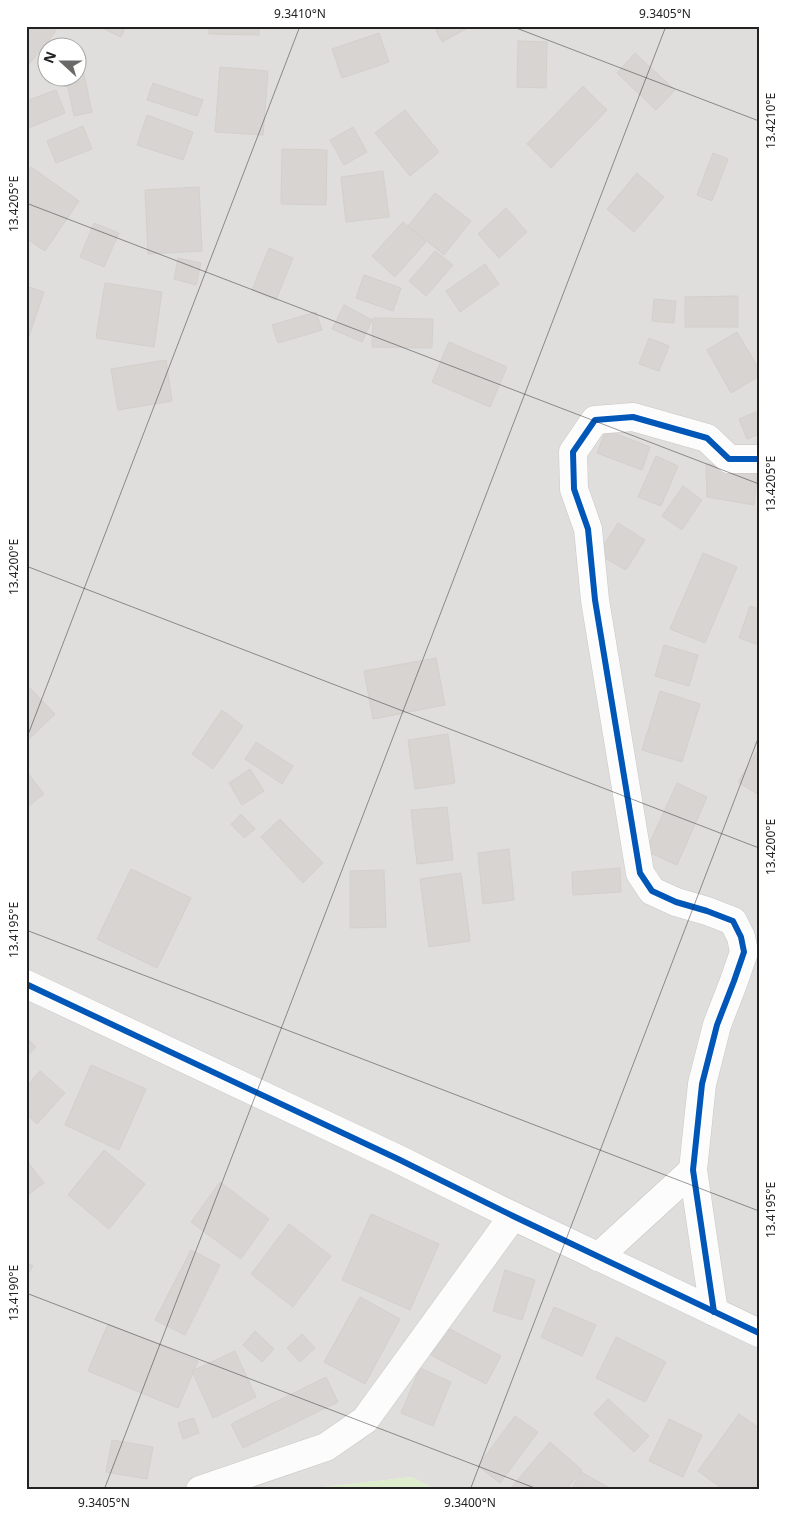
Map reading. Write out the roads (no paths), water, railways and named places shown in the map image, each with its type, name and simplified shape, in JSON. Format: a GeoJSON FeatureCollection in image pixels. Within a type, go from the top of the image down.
{"type":"FeatureCollection","features":[{"type":"Feature","properties":{"kind":"street"},"geometry":{"type":"LineString","coordinates":[[714,1312],[693,1170],[702,1084],[716,1025],[744,952],[741,937],[733,921],[676,902],[652,891],[640,873],[595,600],[588,529],[574,489],[573,452],[595,420],[634,417],[707,438],[729,459],[759,459]]}},
{"type":"Feature","properties":{"kind":"street"},"geometry":{"type":"LineString","coordinates":[[26,984],[759,1332]]}},
{"type":"Feature","properties":{"kind":"street"},"geometry":{"type":"LineString","coordinates":[[598,1257],[693,1170]]}},
{"type":"Feature","properties":{"kind":"street"},"geometry":{"type":"LineString","coordinates":[[200,1490],[326,1447],[365,1420],[512,1216]]}}]}
